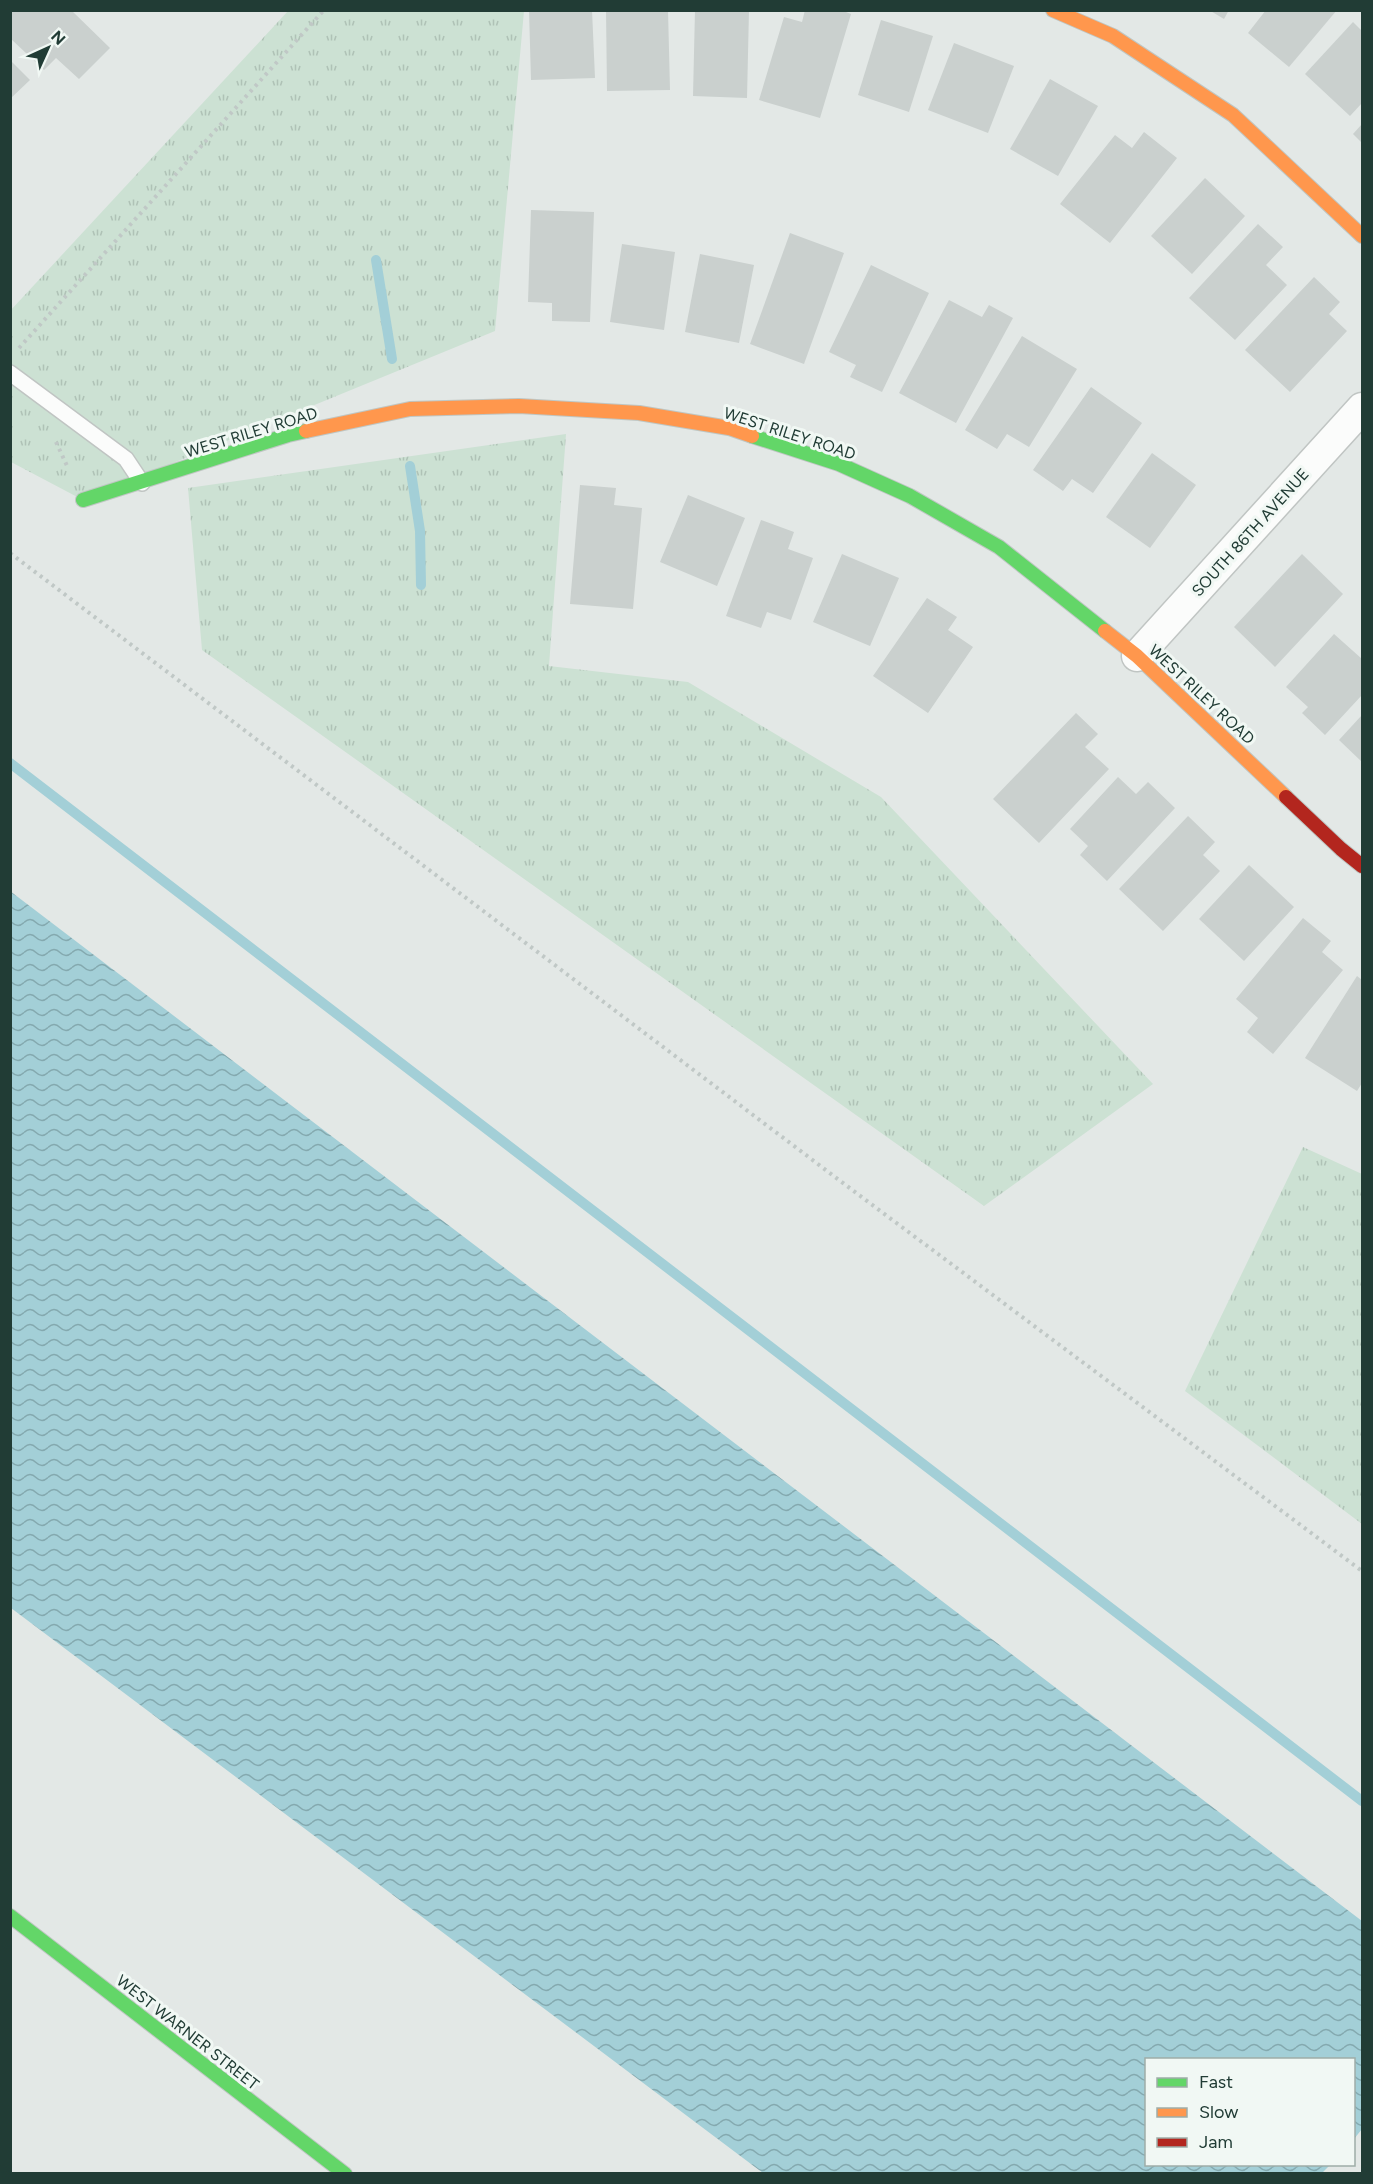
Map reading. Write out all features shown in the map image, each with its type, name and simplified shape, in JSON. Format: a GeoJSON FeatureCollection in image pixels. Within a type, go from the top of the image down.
{"type":"FeatureCollection","features":[{"type":"Feature","properties":{"kind":"street"},"geometry":{"type":"LineString","coordinates":[[1053,10],[1113,36],[1233,116],[1362,236]]}},
{"type":"Feature","properties":{"kind":"street","name":"WEST RILEY ROAD"},"geometry":{"type":"LineString","coordinates":[[83,500],[288,435],[410,409],[519,406],[639,413],[718,426],[839,464],[910,496],[999,547],[1137,656],[1341,849],[1362,866]]}},
{"type":"Feature","properties":{"kind":"street","name":"SOUTH 86TH AVENUE"},"geometry":{"type":"LineString","coordinates":[[1137,656],[1362,408]]}},
{"type":"Feature","properties":{"kind":"street","name":"WEST WARNER STREET"},"geometry":{"type":"LineString","coordinates":[[10,1916],[345,2174]]}},
{"type":"Feature","properties":{"kind":"lane"},"geometry":{"type":"LineString","coordinates":[[10,373],[126,459],[142,483]]}},
{"type":"Feature","properties":{"kind":"path"},"geometry":{"type":"LineString","coordinates":[[14,353],[324,10]]}},
{"type":"Feature","properties":{"kind":"path"},"geometry":{"type":"LineString","coordinates":[[10,553],[829,1173],[1362,1571]]}},
{"type":"Feature","properties":{"kind":"green space"},"geometry":{"type":"Polygon","coordinates":[[[288,11],[524,11],[495,331],[83,500],[11,462],[10,311],[288,11]]]}},
{"type":"Feature","properties":{"kind":"green space"},"geometry":{"type":"Polygon","coordinates":[[[566,434],[549,666],[688,682],[881,797],[1153,1084],[984,1206],[202,650],[188,488],[566,434]]]}},
{"type":"Feature","properties":{"kind":"green space"},"geometry":{"type":"Polygon","coordinates":[[[1303,1147],[1362,1174],[1362,1524],[1185,1391],[1303,1147]]]}},
{"type":"Feature","properties":{"kind":"water"},"geometry":{"type":"Polygon","coordinates":[[[10,891],[1362,1921],[1362,2129],[1355,2138],[1355,2058],[1145,2058],[1145,2166],[1329,2166],[1322,2173],[763,2173],[11,1608],[10,891]]]}},
{"type":"Feature","properties":{"kind":"building"},"geometry":{"type":"Polygon","coordinates":[[[10,10],[71,10],[110,48],[79,79],[56,58],[44,70],[10,38],[10,10]]]}},
{"type":"Feature","properties":{"kind":"building"},"geometry":{"type":"Polygon","coordinates":[[[529,10],[592,10],[595,78],[531,80],[529,10]]]}},
{"type":"Feature","properties":{"kind":"building"},"geometry":{"type":"Polygon","coordinates":[[[606,10],[668,10],[670,90],[607,91],[606,10]]]}},
{"type":"Feature","properties":{"kind":"building"},"geometry":{"type":"Polygon","coordinates":[[[695,10],[749,10],[747,98],[693,96],[695,10]]]}},
{"type":"Feature","properties":{"kind":"building"},"geometry":{"type":"Polygon","coordinates":[[[805,10],[841,10],[851,14],[820,118],[759,100],[784,17],[802,22],[805,10]]]}},
{"type":"Feature","properties":{"kind":"building"},"geometry":{"type":"Polygon","coordinates":[[[1209,10],[1229,10],[1224,19],[1209,10]]]}},
{"type":"Feature","properties":{"kind":"building"},"geometry":{"type":"Polygon","coordinates":[[[1266,10],[1337,10],[1289,67],[1248,33],[1266,10]]]}},
{"type":"Feature","properties":{"kind":"building"},"geometry":{"type":"Polygon","coordinates":[[[881,20],[933,36],[909,112],[858,95],[881,20]]]}},
{"type":"Feature","properties":{"kind":"building"},"geometry":{"type":"Polygon","coordinates":[[[1353,22],[1362,31],[1362,103],[1350,116],[1305,74],[1353,22]]]}},
{"type":"Feature","properties":{"kind":"building"},"geometry":{"type":"Polygon","coordinates":[[[954,43],[1014,66],[988,133],[928,110],[954,43]]]}},
{"type":"Feature","properties":{"kind":"building"},"geometry":{"type":"Polygon","coordinates":[[[10,60],[30,80],[10,99],[10,60]]]}},
{"type":"Feature","properties":{"kind":"building"},"geometry":{"type":"Polygon","coordinates":[[[1050,79],[1098,106],[1058,176],[1010,149],[1050,79]]]}},
{"type":"Feature","properties":{"kind":"building"},"geometry":{"type":"Polygon","coordinates":[[[1362,124],[1362,143],[1353,134],[1362,124]]]}},
{"type":"Feature","properties":{"kind":"building"},"geometry":{"type":"Polygon","coordinates":[[[1144,132],[1177,158],[1110,243],[1060,204],[1115,135],[1132,148],[1144,132]]]}},
{"type":"Feature","properties":{"kind":"building"},"geometry":{"type":"Polygon","coordinates":[[[1205,178],[1245,216],[1192,274],[1151,236],[1205,178]]]}},
{"type":"Feature","properties":{"kind":"building"},"geometry":{"type":"Polygon","coordinates":[[[531,210],[594,212],[590,322],[552,321],[552,303],[528,302],[531,210]]]}},
{"type":"Feature","properties":{"kind":"building"},"geometry":{"type":"Polygon","coordinates":[[[1258,224],[1283,247],[1266,265],[1287,285],[1235,340],[1189,298],[1258,224]]]}},
{"type":"Feature","properties":{"kind":"building"},"geometry":{"type":"Polygon","coordinates":[[[790,233],[844,253],[804,364],[750,344],[790,233]]]}},
{"type":"Feature","properties":{"kind":"building"},"geometry":{"type":"Polygon","coordinates":[[[622,244],[675,252],[664,330],[610,322],[622,244]]]}},
{"type":"Feature","properties":{"kind":"building"},"geometry":{"type":"Polygon","coordinates":[[[700,254],[754,265],[739,343],[685,332],[700,254]]]}},
{"type":"Feature","properties":{"kind":"building"},"geometry":{"type":"Polygon","coordinates":[[[871,265],[929,293],[882,392],[850,377],[856,365],[829,352],[871,265]]]}},
{"type":"Feature","properties":{"kind":"building"},"geometry":{"type":"Polygon","coordinates":[[[1314,277],[1340,302],[1329,314],[1347,331],[1290,392],[1245,350],[1314,277]]]}},
{"type":"Feature","properties":{"kind":"building"},"geometry":{"type":"Polygon","coordinates":[[[949,300],[982,317],[989,305],[1013,318],[956,423],[899,393],[949,300]]]}},
{"type":"Feature","properties":{"kind":"building"},"geometry":{"type":"Polygon","coordinates":[[[1022,336],[1077,369],[1029,447],[1007,434],[997,449],[965,430],[1022,336]]]}},
{"type":"Feature","properties":{"kind":"building"},"geometry":{"type":"Polygon","coordinates":[[[1091,387],[1142,423],[1093,493],[1072,479],[1063,491],[1033,470],[1091,387]]]}},
{"type":"Feature","properties":{"kind":"building"},"geometry":{"type":"Polygon","coordinates":[[[1152,453],[1196,485],[1150,548],[1106,517],[1152,453]]]}},
{"type":"Feature","properties":{"kind":"building"},"geometry":{"type":"Polygon","coordinates":[[[580,485],[616,488],[614,505],[642,508],[633,609],[570,604],[580,485]]]}},
{"type":"Feature","properties":{"kind":"building"},"geometry":{"type":"Polygon","coordinates":[[[688,495],[745,518],[717,586],[660,562],[688,495]]]}},
{"type":"Feature","properties":{"kind":"building"},"geometry":{"type":"Polygon","coordinates":[[[761,520],[794,532],[788,549],[813,558],[791,620],[767,612],[761,628],[726,616],[761,520]]]}},
{"type":"Feature","properties":{"kind":"building"},"geometry":{"type":"Polygon","coordinates":[[[842,554],[899,578],[870,646],[813,622],[842,554]]]}},
{"type":"Feature","properties":{"kind":"building"},"geometry":{"type":"Polygon","coordinates":[[[1302,554],[1343,594],[1275,667],[1234,627],[1302,554]]]}},
{"type":"Feature","properties":{"kind":"building"},"geometry":{"type":"Polygon","coordinates":[[[927,598],[957,617],[948,630],[973,647],[928,713],[873,676],[927,598]]]}},
{"type":"Feature","properties":{"kind":"building"},"geometry":{"type":"Polygon","coordinates":[[[1334,634],[1362,659],[1362,695],[1325,735],[1302,713],[1308,707],[1286,687],[1334,634]]]}},
{"type":"Feature","properties":{"kind":"building"},"geometry":{"type":"Polygon","coordinates":[[[1076,713],[1098,734],[1085,747],[1109,769],[1039,843],[993,799],[1076,713]]]}},
{"type":"Feature","properties":{"kind":"building"},"geometry":{"type":"Polygon","coordinates":[[[1362,715],[1362,762],[1339,740],[1362,715]]]}},
{"type":"Feature","properties":{"kind":"building"},"geometry":{"type":"Polygon","coordinates":[[[1118,777],[1136,794],[1148,782],[1175,808],[1107,881],[1080,855],[1088,846],[1070,829],[1118,777]]]}},
{"type":"Feature","properties":{"kind":"building"},"geometry":{"type":"Polygon","coordinates":[[[1188,816],[1215,842],[1203,855],[1220,871],[1163,931],[1119,889],[1188,816]]]}},
{"type":"Feature","properties":{"kind":"building"},"geometry":{"type":"Polygon","coordinates":[[[1249,865],[1294,907],[1244,961],[1199,919],[1249,865]]]}},
{"type":"Feature","properties":{"kind":"building"},"geometry":{"type":"Polygon","coordinates":[[[1303,918],[1331,941],[1322,952],[1343,970],[1273,1054],[1247,1032],[1258,1018],[1236,999],[1303,918]]]}},
{"type":"Feature","properties":{"kind":"building"},"geometry":{"type":"Polygon","coordinates":[[[1357,976],[1362,980],[1362,1083],[1357,1091],[1305,1058],[1357,976]]]}},
{"type":"Feature","properties":{"kind":"waterway"},"geometry":{"type":"LineString","coordinates":[[376,260],[392,359]]}},
{"type":"Feature","properties":{"kind":"waterway"},"geometry":{"type":"LineString","coordinates":[[410,466],[420,531],[421,585]]}},
{"type":"Feature","properties":{"kind":"waterway"},"geometry":{"type":"LineString","coordinates":[[10,763],[1362,1801]]}},
{"type":"Feature","properties":{"kind":"traffic: fast"},"geometry":{"type":"LineString","coordinates":[[83,500],[306,431]]}},
{"type":"Feature","properties":{"kind":"traffic: fast"},"geometry":{"type":"LineString","coordinates":[[752,436],[839,464],[910,496],[999,547],[1105,631]]}},
{"type":"Feature","properties":{"kind":"traffic: fast"},"geometry":{"type":"LineString","coordinates":[[10,1916],[345,2174]]}},
{"type":"Feature","properties":{"kind":"traffic: slow"},"geometry":{"type":"LineString","coordinates":[[1053,10],[1113,36],[1233,115],[1362,236]]}},
{"type":"Feature","properties":{"kind":"traffic: slow"},"geometry":{"type":"LineString","coordinates":[[306,431],[410,409],[519,406],[639,413],[729,428],[752,436]]}},
{"type":"Feature","properties":{"kind":"traffic: slow"},"geometry":{"type":"LineString","coordinates":[[1105,631],[1137,656],[1286,797]]}},
{"type":"Feature","properties":{"kind":"traffic: jam"},"geometry":{"type":"LineString","coordinates":[[1286,797],[1362,866]]}}]}
